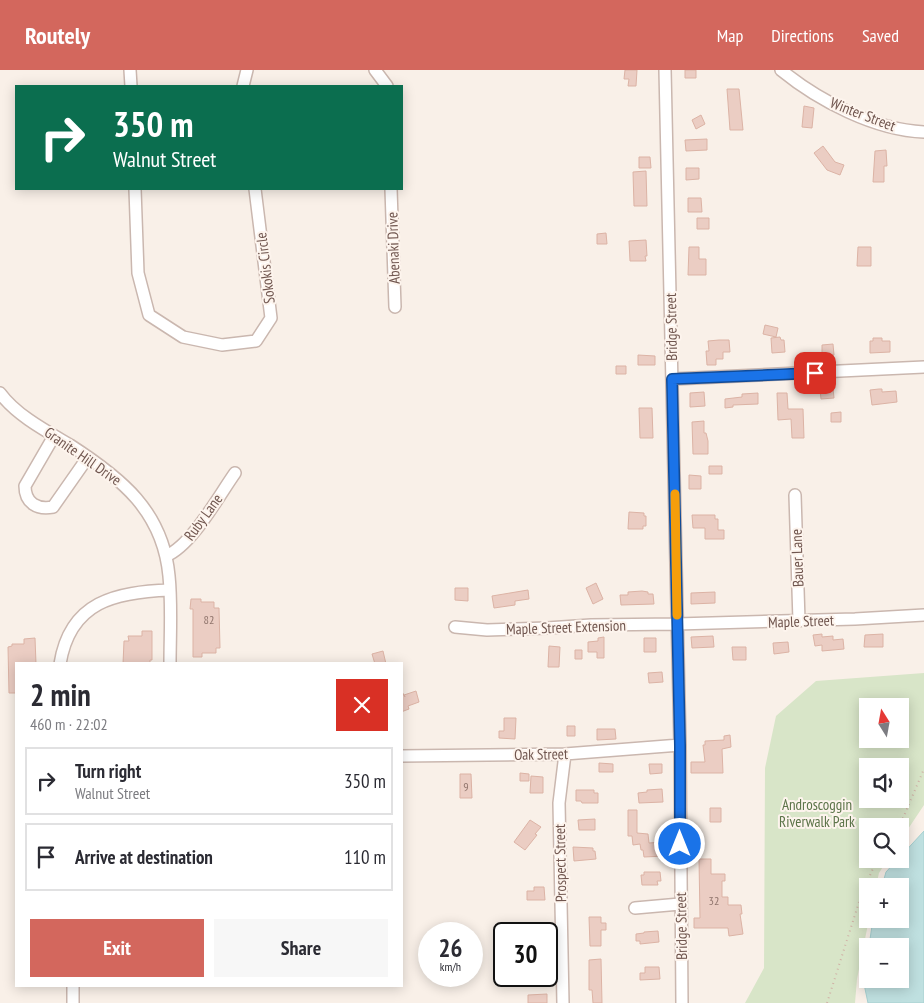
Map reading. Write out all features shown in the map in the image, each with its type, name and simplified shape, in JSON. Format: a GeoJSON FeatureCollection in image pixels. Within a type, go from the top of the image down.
{"type":"FeatureCollection","features":[{"type":"Feature","properties":{"kind":"street"},"geometry":{"type":"LineString","coordinates":[[130,70],[130,85]]}},
{"type":"Feature","properties":{"kind":"street"},"geometry":{"type":"LineString","coordinates":[[243,85],[247,70]]}},
{"type":"Feature","properties":{"kind":"street"},"geometry":{"type":"LineString","coordinates":[[375,70],[386,85]]}},
{"type":"Feature","properties":{"kind":"street","name":"Bridge Street"},"geometry":{"type":"LineString","coordinates":[[665,70],[680,746],[682,1003]]}},
{"type":"Feature","properties":{"kind":"street","name":"Winter Street"},"geometry":{"type":"LineString","coordinates":[[781,70],[800,85],[843,110],[892,127],[924,132]]}},
{"type":"Feature","properties":{"kind":"street","name":"Sokokis Circle"},"geometry":{"type":"LineString","coordinates":[[135,190],[138,273],[149,315],[183,336],[222,345],[256,341],[271,318],[255,190]]}},
{"type":"Feature","properties":{"kind":"street","name":"Abenaki Drive"},"geometry":{"type":"LineString","coordinates":[[391,190],[395,307]]}},
{"type":"Feature","properties":{"kind":"street"},"geometry":{"type":"LineString","coordinates":[[672,379],[924,367]]}},
{"type":"Feature","properties":{"kind":"street","name":"Granite Hill Drive"},"geometry":{"type":"LineString","coordinates":[[0,393],[21,413],[110,473],[129,489],[144,507],[159,534],[166,556],[170,590],[170,662]]}},
{"type":"Feature","properties":{"kind":"street"},"geometry":{"type":"LineString","coordinates":[[54,436],[25,486],[25,494],[28,500],[36,506],[53,507],[88,457]]}},
{"type":"Feature","properties":{"kind":"street","name":"Ruby Lane"},"geometry":{"type":"LineString","coordinates":[[166,556],[187,541],[235,473]]}},
{"type":"Feature","properties":{"kind":"street","name":"Bauer Lane"},"geometry":{"type":"LineString","coordinates":[[795,495],[799,621]]}},
{"type":"Feature","properties":{"kind":"street"},"geometry":{"type":"LineString","coordinates":[[60,662],[65,643],[76,623],[104,600],[130,592],[170,590]]}},
{"type":"Feature","properties":{"kind":"street","name":"Maple Street"},"geometry":{"type":"LineString","coordinates":[[677,624],[924,615]]}},
{"type":"Feature","properties":{"kind":"street","name":"Maple Street Extension"},"geometry":{"type":"LineString","coordinates":[[455,627],[487,630],[591,625],[677,624]]}},
{"type":"Feature","properties":{"kind":"street","name":"Oak Street"},"geometry":{"type":"LineString","coordinates":[[403,756],[565,754],[680,746]]}},
{"type":"Feature","properties":{"kind":"street","name":"Prospect Street"},"geometry":{"type":"LineString","coordinates":[[563,1003],[560,803],[565,754]]}},
{"type":"Feature","properties":{"kind":"street"},"geometry":{"type":"LineString","coordinates":[[635,908],[680,904]]}},
{"type":"Feature","properties":{"kind":"street"},"geometry":{"type":"LineString","coordinates":[[73,987],[73,1003]]}},
{"type":"Feature","properties":{"kind":"path"},"geometry":{"type":"LineString","coordinates":[[903,818],[924,769]]}},
{"type":"Feature","properties":{"kind":"path"},"geometry":{"type":"LineString","coordinates":[[827,1003],[860,899],[873,868]]}},
{"type":"Feature","properties":{"kind":"green space","name":"Androscoggin Riverwalk Park"},"geometry":{"type":"Polygon","coordinates":[[[924,673],[924,805],[909,828],[909,818],[859,818],[859,868],[882,868],[878,878],[859,878],[859,928],[867,928],[865,938],[859,938],[859,969],[855,1003],[745,1003],[764,968],[765,768],[776,716],[816,681],[924,673]]]}},
{"type":"Feature","properties":{"kind":"water"},"geometry":{"type":"Polygon","coordinates":[[[924,831],[924,1003],[868,1003],[865,988],[909,988],[909,938],[870,938],[872,928],[909,928],[909,878],[884,878],[890,868],[909,868],[909,847],[924,831]]]}},
{"type":"Feature","properties":{"kind":"building"},"geometry":{"type":"Polygon","coordinates":[[[625,70],[637,70],[636,86],[628,86],[629,79],[624,79],[625,70]]]}},
{"type":"Feature","properties":{"kind":"building"},"geometry":{"type":"Polygon","coordinates":[[[685,70],[696,70],[696,78],[685,78],[685,70]]]}},
{"type":"Feature","properties":{"kind":"building"},"geometry":{"type":"Polygon","coordinates":[[[727,89],[739,89],[743,130],[730,130],[727,89]]]}},
{"type":"Feature","properties":{"kind":"building"},"geometry":{"type":"Polygon","coordinates":[[[804,106],[814,108],[812,128],[802,127],[804,106]]]}},
{"type":"Feature","properties":{"kind":"building"},"geometry":{"type":"Polygon","coordinates":[[[701,115],[705,124],[696,129],[692,120],[701,115]]]}},
{"type":"Feature","properties":{"kind":"building"},"geometry":{"type":"Polygon","coordinates":[[[707,139],[707,150],[686,151],[685,140],[707,139]]]}},
{"type":"Feature","properties":{"kind":"building"},"geometry":{"type":"Polygon","coordinates":[[[823,146],[835,162],[844,165],[840,175],[827,170],[814,153],[823,146]]]}},
{"type":"Feature","properties":{"kind":"building"},"geometry":{"type":"Polygon","coordinates":[[[886,150],[887,166],[884,166],[884,182],[873,182],[875,151],[886,150]]]}},
{"type":"Feature","properties":{"kind":"building"},"geometry":{"type":"Polygon","coordinates":[[[639,157],[650,157],[651,168],[639,168],[639,157]]]}},
{"type":"Feature","properties":{"kind":"building"},"geometry":{"type":"Polygon","coordinates":[[[686,168],[699,168],[699,179],[686,180],[686,168]]]}},
{"type":"Feature","properties":{"kind":"building"},"geometry":{"type":"Polygon","coordinates":[[[646,171],[647,206],[634,206],[633,172],[646,171]]]}},
{"type":"Feature","properties":{"kind":"building"},"geometry":{"type":"Polygon","coordinates":[[[688,198],[701,198],[702,212],[688,212],[688,198]]]}},
{"type":"Feature","properties":{"kind":"building"},"geometry":{"type":"Polygon","coordinates":[[[697,218],[709,218],[709,229],[697,229],[697,218]]]}},
{"type":"Feature","properties":{"kind":"building"},"geometry":{"type":"Polygon","coordinates":[[[606,233],[607,244],[597,244],[597,234],[606,233]]]}},
{"type":"Feature","properties":{"kind":"building"},"geometry":{"type":"Polygon","coordinates":[[[646,240],[646,261],[630,261],[629,241],[646,240]]]}},
{"type":"Feature","properties":{"kind":"building"},"geometry":{"type":"Polygon","coordinates":[[[689,247],[699,247],[699,259],[706,259],[706,275],[688,275],[689,247]]]}},
{"type":"Feature","properties":{"kind":"building"},"geometry":{"type":"Polygon","coordinates":[[[858,247],[871,247],[871,266],[857,266],[858,247]]]}},
{"type":"Feature","properties":{"kind":"building"},"geometry":{"type":"Polygon","coordinates":[[[765,325],[778,328],[776,337],[763,334],[765,325]]]}},
{"type":"Feature","properties":{"kind":"building"},"geometry":{"type":"Polygon","coordinates":[[[780,337],[781,340],[784,340],[785,352],[772,353],[771,338],[780,337]]]}},
{"type":"Feature","properties":{"kind":"building"},"geometry":{"type":"Polygon","coordinates":[[[873,338],[882,338],[882,341],[890,341],[890,352],[870,353],[870,341],[873,341],[873,338]]]}},
{"type":"Feature","properties":{"kind":"building"},"geometry":{"type":"Polygon","coordinates":[[[729,340],[730,352],[723,352],[723,359],[716,359],[716,365],[707,365],[706,351],[709,351],[708,341],[729,340]]]}},
{"type":"Feature","properties":{"kind":"building"},"geometry":{"type":"Polygon","coordinates":[[[833,344],[834,355],[822,356],[822,345],[833,344]]]}},
{"type":"Feature","properties":{"kind":"building"},"geometry":{"type":"Polygon","coordinates":[[[638,355],[655,356],[655,365],[638,365],[638,355]]]}},
{"type":"Feature","properties":{"kind":"building"},"geometry":{"type":"Polygon","coordinates":[[[616,366],[626,366],[626,374],[616,374],[616,366]]]}},
{"type":"Feature","properties":{"kind":"building"},"geometry":{"type":"Polygon","coordinates":[[[833,388],[834,398],[821,399],[820,389],[833,388]]]}},
{"type":"Feature","properties":{"kind":"building"},"geometry":{"type":"Polygon","coordinates":[[[882,389],[882,392],[896,391],[897,402],[872,405],[870,390],[882,389]]]}},
{"type":"Feature","properties":{"kind":"building"},"geometry":{"type":"Polygon","coordinates":[[[704,392],[705,406],[690,407],[690,393],[704,392]]]}},
{"type":"Feature","properties":{"kind":"building"},"geometry":{"type":"Polygon","coordinates":[[[758,393],[758,404],[733,405],[733,407],[725,408],[725,399],[742,397],[742,394],[758,393]]]}},
{"type":"Feature","properties":{"kind":"building"},"geometry":{"type":"Polygon","coordinates":[[[777,393],[787,393],[788,409],[803,409],[804,438],[792,438],[791,419],[778,420],[777,393]]]}},
{"type":"Feature","properties":{"kind":"building"},"geometry":{"type":"Polygon","coordinates":[[[639,408],[652,408],[653,438],[640,438],[639,408]]]}},
{"type":"Feature","properties":{"kind":"building"},"geometry":{"type":"Polygon","coordinates":[[[841,412],[841,422],[831,422],[831,413],[841,412]]]}},
{"type":"Feature","properties":{"kind":"building"},"geometry":{"type":"Polygon","coordinates":[[[704,421],[704,433],[706,433],[708,441],[708,454],[693,454],[692,422],[704,421]]]}},
{"type":"Feature","properties":{"kind":"building"},"geometry":{"type":"Polygon","coordinates":[[[709,466],[722,466],[722,474],[709,474],[709,466]]]}},
{"type":"Feature","properties":{"kind":"building"},"geometry":{"type":"Polygon","coordinates":[[[689,475],[701,476],[701,489],[689,489],[689,475]]]}},
{"type":"Feature","properties":{"kind":"building"},"geometry":{"type":"Polygon","coordinates":[[[629,512],[644,513],[644,516],[646,516],[646,526],[643,526],[643,529],[628,529],[629,512]]]}},
{"type":"Feature","properties":{"kind":"building"},"geometry":{"type":"Polygon","coordinates":[[[692,515],[715,515],[715,519],[718,519],[718,530],[724,530],[724,539],[705,539],[705,528],[693,528],[692,515]]]}},
{"type":"Feature","properties":{"kind":"building"},"geometry":{"type":"Polygon","coordinates":[[[596,583],[603,599],[593,604],[586,588],[596,583]]]}},
{"type":"Feature","properties":{"kind":"building"},"geometry":{"type":"Polygon","coordinates":[[[455,588],[468,588],[468,601],[455,600],[455,588]]]}},
{"type":"Feature","properties":{"kind":"building"},"geometry":{"type":"Polygon","coordinates":[[[528,590],[529,599],[515,601],[515,605],[494,608],[492,596],[528,590]]]}},
{"type":"Feature","properties":{"kind":"building"},"geometry":{"type":"Polygon","coordinates":[[[642,591],[653,594],[654,604],[621,605],[620,595],[628,595],[628,592],[642,591]]]}},
{"type":"Feature","properties":{"kind":"building"},"geometry":{"type":"Polygon","coordinates":[[[715,592],[715,603],[691,604],[691,593],[715,592]]]}},
{"type":"Feature","properties":{"kind":"building"},"geometry":{"type":"Polygon","coordinates":[[[191,599],[201,599],[201,602],[214,602],[214,608],[219,608],[220,648],[216,648],[216,653],[202,653],[202,657],[193,657],[193,609],[190,609],[191,599]]]}},
{"type":"Feature","properties":{"kind":"building"},"geometry":{"type":"Polygon","coordinates":[[[142,631],[152,631],[152,660],[150,662],[123,662],[124,641],[129,641],[128,636],[142,636],[142,631]]]}},
{"type":"Feature","properties":{"kind":"building"},"geometry":{"type":"Polygon","coordinates":[[[822,634],[822,637],[833,636],[833,640],[843,639],[844,649],[822,651],[822,645],[815,646],[813,635],[822,634]]]}},
{"type":"Feature","properties":{"kind":"building"},"geometry":{"type":"Polygon","coordinates":[[[883,634],[883,647],[864,647],[865,635],[883,634]]]}},
{"type":"Feature","properties":{"kind":"building"},"geometry":{"type":"Polygon","coordinates":[[[713,636],[714,647],[692,648],[691,637],[713,636]]]}},
{"type":"Feature","properties":{"kind":"building"},"geometry":{"type":"Polygon","coordinates":[[[604,637],[604,658],[597,658],[597,652],[588,652],[588,642],[598,641],[598,638],[604,637]]]}},
{"type":"Feature","properties":{"kind":"building"},"geometry":{"type":"Polygon","coordinates":[[[35,638],[36,662],[15,662],[15,693],[9,693],[8,647],[12,646],[12,644],[24,644],[24,639],[35,638]]]}},
{"type":"Feature","properties":{"kind":"building"},"geometry":{"type":"Polygon","coordinates":[[[644,638],[656,638],[656,652],[644,652],[644,638]]]}},
{"type":"Feature","properties":{"kind":"building"},"geometry":{"type":"Polygon","coordinates":[[[788,642],[789,652],[774,654],[773,643],[788,642]]]}},
{"type":"Feature","properties":{"kind":"building"},"geometry":{"type":"Polygon","coordinates":[[[549,646],[560,647],[559,667],[548,667],[549,646]]]}},
{"type":"Feature","properties":{"kind":"building"},"geometry":{"type":"Polygon","coordinates":[[[732,647],[746,647],[746,660],[733,660],[732,647]]]}},
{"type":"Feature","properties":{"kind":"building"},"geometry":{"type":"Polygon","coordinates":[[[575,650],[582,650],[582,659],[575,659],[575,650]]]}},
{"type":"Feature","properties":{"kind":"building"},"geometry":{"type":"Polygon","coordinates":[[[383,651],[386,662],[374,662],[372,654],[383,651]]]}},
{"type":"Feature","properties":{"kind":"building"},"geometry":{"type":"Polygon","coordinates":[[[662,672],[663,682],[649,683],[648,673],[662,672]]]}},
{"type":"Feature","properties":{"kind":"building"},"geometry":{"type":"Polygon","coordinates":[[[416,691],[419,702],[408,706],[409,709],[403,711],[403,694],[405,697],[404,695],[416,691]]]}},
{"type":"Feature","properties":{"kind":"building"},"geometry":{"type":"Polygon","coordinates":[[[504,718],[516,718],[515,739],[499,738],[499,731],[504,731],[504,718]]]}},
{"type":"Feature","properties":{"kind":"building"},"geometry":{"type":"Polygon","coordinates":[[[567,726],[575,726],[575,736],[567,736],[567,726]]]}},
{"type":"Feature","properties":{"kind":"building"},"geometry":{"type":"Polygon","coordinates":[[[597,729],[615,729],[616,739],[597,740],[597,729]]]}},
{"type":"Feature","properties":{"kind":"building"},"geometry":{"type":"Polygon","coordinates":[[[730,735],[731,747],[722,749],[723,773],[691,773],[691,762],[705,762],[703,745],[705,745],[705,741],[724,740],[724,736],[730,735]]]}},
{"type":"Feature","properties":{"kind":"building"},"geometry":{"type":"Polygon","coordinates":[[[599,763],[613,764],[613,772],[599,772],[599,763]]]}},
{"type":"Feature","properties":{"kind":"building"},"geometry":{"type":"Polygon","coordinates":[[[649,764],[662,764],[662,773],[650,774],[649,764]]]}},
{"type":"Feature","properties":{"kind":"building"},"geometry":{"type":"Polygon","coordinates":[[[520,773],[529,774],[529,781],[520,781],[520,773]]]}},
{"type":"Feature","properties":{"kind":"building"},"geometry":{"type":"Polygon","coordinates":[[[460,774],[471,774],[472,798],[460,798],[460,774]]]}},
{"type":"Feature","properties":{"kind":"building"},"geometry":{"type":"Polygon","coordinates":[[[531,776],[543,777],[543,793],[530,793],[531,776]]]}},
{"type":"Feature","properties":{"kind":"building"},"geometry":{"type":"Polygon","coordinates":[[[662,789],[663,802],[639,803],[638,793],[662,789]]]}},
{"type":"Feature","properties":{"kind":"building"},"geometry":{"type":"Polygon","coordinates":[[[576,790],[594,790],[594,793],[598,793],[598,803],[576,801],[576,790]]]}},
{"type":"Feature","properties":{"kind":"building"},"geometry":{"type":"Polygon","coordinates":[[[710,808],[721,808],[721,822],[710,822],[710,808]]]}},
{"type":"Feature","properties":{"kind":"building"},"geometry":{"type":"Polygon","coordinates":[[[628,810],[637,810],[637,833],[648,834],[649,843],[664,842],[665,856],[644,857],[640,844],[633,845],[632,836],[628,836],[628,810]]]}},
{"type":"Feature","properties":{"kind":"building"},"geometry":{"type":"Polygon","coordinates":[[[595,819],[595,830],[579,830],[578,820],[595,819]]]}},
{"type":"Feature","properties":{"kind":"building"},"geometry":{"type":"Polygon","coordinates":[[[530,820],[541,827],[525,850],[514,842],[530,820]]]}},
{"type":"Feature","properties":{"kind":"building"},"geometry":{"type":"Polygon","coordinates":[[[573,847],[593,848],[596,859],[574,861],[573,847]]]}},
{"type":"Feature","properties":{"kind":"building"},"geometry":{"type":"Polygon","coordinates":[[[699,859],[711,859],[711,874],[725,874],[725,881],[722,881],[722,897],[728,897],[728,905],[741,905],[742,914],[740,914],[743,934],[729,936],[728,928],[694,928],[694,918],[700,918],[699,859]]]}},
{"type":"Feature","properties":{"kind":"building"},"geometry":{"type":"Polygon","coordinates":[[[644,872],[660,872],[661,881],[657,881],[658,885],[642,885],[641,875],[644,875],[644,872]]]}},
{"type":"Feature","properties":{"kind":"building"},"geometry":{"type":"Polygon","coordinates":[[[534,887],[544,887],[545,900],[527,900],[527,891],[534,891],[534,887]]]}},
{"type":"Feature","properties":{"kind":"building"},"geometry":{"type":"Polygon","coordinates":[[[589,917],[601,917],[601,923],[606,923],[606,930],[601,930],[601,946],[590,946],[589,917]]]}},
{"type":"Feature","properties":{"kind":"building"},"geometry":{"type":"Polygon","coordinates":[[[658,931],[659,942],[640,944],[640,941],[636,941],[636,934],[658,931]]]}},
{"type":"Feature","properties":{"kind":"building"},"geometry":{"type":"Polygon","coordinates":[[[601,959],[602,1003],[593,1003],[592,990],[589,990],[589,960],[601,959]]]}},
{"type":"Feature","properties":{"kind":"building"},"geometry":{"type":"Polygon","coordinates":[[[645,967],[659,967],[660,979],[640,980],[640,973],[645,973],[645,967]]]}},
{"type":"Feature","properties":{"kind":"building"},"geometry":{"type":"Polygon","coordinates":[[[547,994],[547,1003],[528,1003],[528,995],[547,994]]]}},
{"type":"Feature","properties":{"kind":"slow traffic"},"geometry":{"type":"LineString","coordinates":[[675,494],[677,615]]}},
{"type":"Feature","properties":{"kind":"route"},"geometry":{"type":"LineString","coordinates":[[680,844],[680,746],[672,379],[815,373]]}}]}
